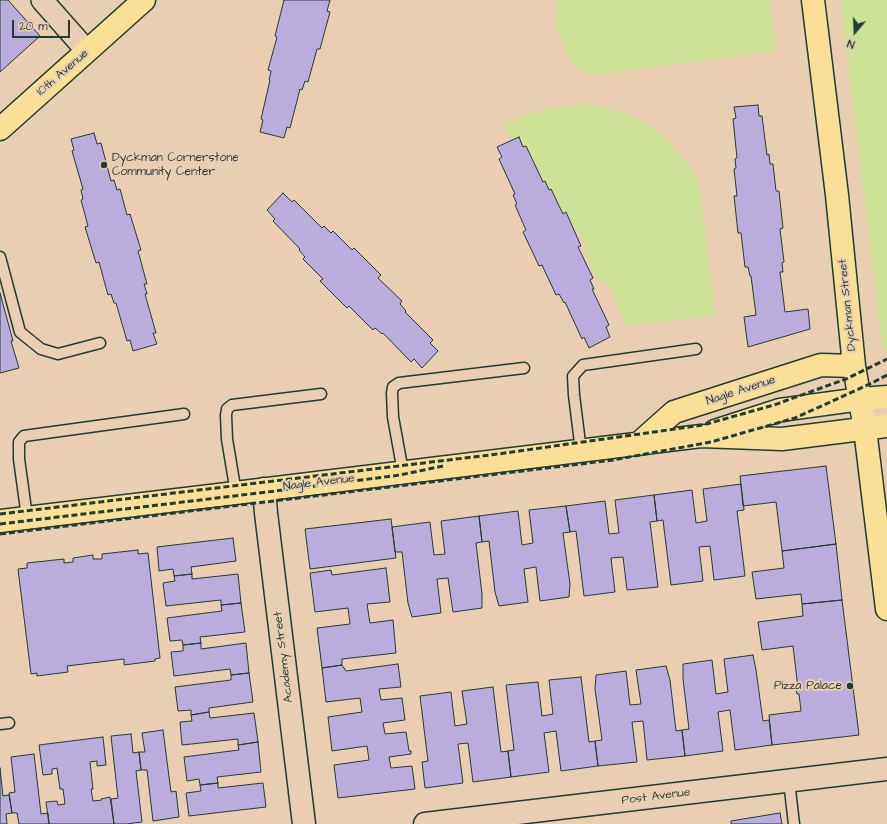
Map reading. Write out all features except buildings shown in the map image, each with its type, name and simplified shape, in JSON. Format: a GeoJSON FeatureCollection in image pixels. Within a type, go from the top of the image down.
{"type":"FeatureCollection","features":[{"type":"Feature","properties":{"kind":"main road","name":"10th Avenue"},"geometry":{"type":"LineString","coordinates":[[0,129],[144,0]]}},
{"type":"Feature","properties":{"kind":"main road","name":"Dyckman Street"},"geometry":{"type":"LineString","coordinates":[[813,0],[837,195],[854,366],[865,429],[887,609]]}},
{"type":"Feature","properties":{"kind":"main road","name":"Nagle Avenue"},"geometry":{"type":"LineString","coordinates":[[638,444],[674,412],[821,365],[854,366]]}},
{"type":"Feature","properties":{"kind":"main road","name":"Nagle Avenue"},"geometry":{"type":"LineString","coordinates":[[701,436],[780,410],[887,397]]}},
{"type":"Feature","properties":{"kind":"main road","name":"Nagle Avenue"},"geometry":{"type":"LineString","coordinates":[[0,521],[701,436],[782,439],[887,426]]}},
{"type":"Feature","properties":{"kind":"street"},"geometry":{"type":"LineString","coordinates":[[42,0],[88,51]]}},
{"type":"Feature","properties":{"kind":"street"},"geometry":{"type":"LineString","coordinates":[[865,429],[887,406]]}},
{"type":"Feature","properties":{"kind":"street","name":"Academy Street"},"geometry":{"type":"LineString","coordinates":[[264,490],[304,824]]}},
{"type":"Feature","properties":{"kind":"street","name":"Post Avenue"},"geometry":{"type":"LineString","coordinates":[[425,824],[887,769]]}},
{"type":"Feature","properties":{"kind":"lane"},"geometry":{"type":"LineString","coordinates":[[0,257],[20,332],[42,350],[58,354],[100,343]]}},
{"type":"Feature","properties":{"kind":"lane"},"geometry":{"type":"LineString","coordinates":[[581,451],[572,376],[583,365],[696,349]]}},
{"type":"Feature","properties":{"kind":"lane"},"geometry":{"type":"LineString","coordinates":[[403,472],[393,417],[392,393],[394,388],[399,383],[524,368]]}},
{"type":"Feature","properties":{"kind":"lane"},"geometry":{"type":"LineString","coordinates":[[236,493],[226,439],[227,409],[232,405],[321,394]]}},
{"type":"Feature","properties":{"kind":"lane"},"geometry":{"type":"LineString","coordinates":[[27,517],[19,459],[19,442],[24,436],[184,414]]}},
{"type":"Feature","properties":{"kind":"lane"},"geometry":{"type":"LineString","coordinates":[[789,781],[794,824]]}},
{"type":"Feature","properties":{"kind":"green space"},"geometry":{"type":"Polygon","coordinates":[[[559,0],[769,0],[776,51],[595,75],[583,72],[571,61],[558,33],[555,19],[556,5],[559,0]]]}},
{"type":"Feature","properties":{"kind":"green space"},"geometry":{"type":"Polygon","coordinates":[[[840,0],[887,0],[887,348],[883,351],[840,0]]]}},
{"type":"Feature","properties":{"kind":"green space"},"geometry":{"type":"Polygon","coordinates":[[[590,104],[631,115],[669,141],[689,166],[696,178],[700,190],[715,315],[627,326],[609,285],[597,279],[585,253],[588,250],[575,226],[572,227],[565,213],[563,214],[551,189],[549,190],[543,182],[526,146],[523,147],[519,137],[512,140],[503,124],[548,108],[590,104]]]}},
{"type":"Feature","properties":{"kind":"railway"},"geometry":{"type":"LineString","coordinates":[[0,514],[498,454],[703,425],[774,405],[846,379],[887,359]]}},
{"type":"Feature","properties":{"kind":"railway"},"geometry":{"type":"LineString","coordinates":[[0,534],[613,460],[711,442],[795,418],[887,375]]}},
{"type":"Feature","properties":{"kind":"railway"},"geometry":{"type":"LineString","coordinates":[[0,524],[400,475],[443,466]]}},
{"type":"Feature","properties":{"kind":"place","name":"Dyckman Cornerstone Community Center"},"geometry":{"type":"Point","coordinates":[104,165]}},
{"type":"Feature","properties":{"kind":"place","name":"Pizza Palace"},"geometry":{"type":"Point","coordinates":[850,686]}}]}
